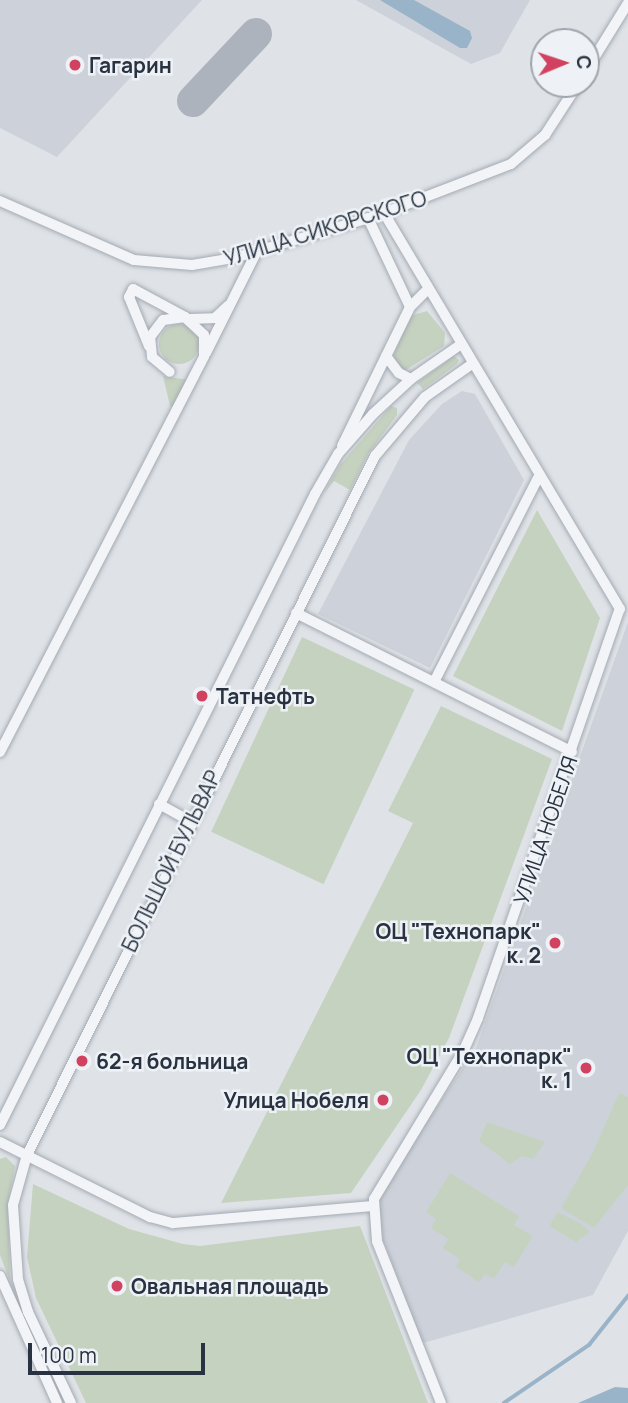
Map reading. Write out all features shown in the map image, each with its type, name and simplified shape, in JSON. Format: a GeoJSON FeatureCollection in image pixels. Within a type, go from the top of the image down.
{"type":"FeatureCollection","features":[{"type":"Feature","properties":{"kind":"street"},"geometry":{"type":"LineString","coordinates":[[600,48],[628,3]]}},
{"type":"Feature","properties":{"kind":"street","name":"УЛИЦА СИКОРСКОГО"},"geometry":{"type":"LineString","coordinates":[[0,201],[106,250],[146,263],[192,265],[256,253],[384,213],[510,164],[545,135],[569,98]]}},
{"type":"Feature","properties":{"kind":"street","name":"УЛИЦА НОБЕЛЯ"},"geometry":{"type":"LineString","coordinates":[[373,1206],[388,1169],[463,1052],[624,610],[538,478],[384,213]]}},
{"type":"Feature","properties":{"kind":"street"},"geometry":{"type":"LineString","coordinates":[[368,218],[410,307]]}},
{"type":"Feature","properties":{"kind":"street"},"geometry":{"type":"LineString","coordinates":[[0,752],[256,253]]}},
{"type":"Feature","properties":{"kind":"street"},"geometry":{"type":"LineString","coordinates":[[170,372],[159,366],[149,348],[129,297],[133,289],[187,318],[204,335],[204,356]]}},
{"type":"Feature","properties":{"kind":"street"},"geometry":{"type":"LineString","coordinates":[[338,454],[410,307],[427,290]]}},
{"type":"Feature","properties":{"kind":"street"},"geometry":{"type":"LineString","coordinates":[[149,348],[150,337],[163,320],[215,318],[233,298]]}},
{"type":"Feature","properties":{"kind":"street","name":"БОЛЬШОЙ БУЛЬВАР"},"geometry":{"type":"LineString","coordinates":[[0,1125],[159,804],[338,454],[411,379],[460,345]]}},
{"type":"Feature","properties":{"kind":"street"},"geometry":{"type":"LineString","coordinates":[[386,356],[399,373],[411,379]]}},
{"type":"Feature","properties":{"kind":"street","name":"БОЛЬШОЙ БУЛЬВАР"},"geometry":{"type":"LineString","coordinates":[[71,1403],[28,1312],[18,1279],[13,1205],[27,1155],[190,821],[383,445],[425,397],[472,364]]}},
{"type":"Feature","properties":{"kind":"street"},"geometry":{"type":"LineString","coordinates":[[435,682],[538,478]]}},
{"type":"Feature","properties":{"kind":"street"},"geometry":{"type":"LineString","coordinates":[[296,613],[572,752]]}},
{"type":"Feature","properties":{"kind":"street"},"geometry":{"type":"LineString","coordinates":[[159,804],[190,821]]}},
{"type":"Feature","properties":{"kind":"street"},"geometry":{"type":"LineString","coordinates":[[0,1142],[150,1217],[173,1223],[373,1206],[377,1241],[441,1403]]}},
{"type":"Feature","properties":{"kind":"street"},"geometry":{"type":"LineString","coordinates":[[0,1276],[57,1403]]}},
{"type":"Feature","properties":{"kind":"shaded area"},"geometry":{"type":"Polygon","coordinates":[[[0,0],[202,0],[57,157],[0,128],[0,0]]]}},
{"type":"Feature","properties":{"kind":"shaded area"},"geometry":{"type":"Polygon","coordinates":[[[356,0],[530,0],[500,53],[471,64],[356,0]]]}},
{"type":"Feature","properties":{"kind":"shaded area"},"geometry":{"type":"Polygon","coordinates":[[[462,391],[475,394],[524,480],[430,668],[318,614],[409,440],[442,404],[462,391]]]}},
{"type":"Feature","properties":{"kind":"shaded area"},"geometry":{"type":"Polygon","coordinates":[[[628,622],[628,1231],[593,1295],[423,1343],[380,1232],[379,1194],[476,1048],[628,622]]]}},
{"type":"Feature","properties":{"kind":"green space"},"geometry":{"type":"Polygon","coordinates":[[[427,311],[445,333],[444,346],[404,371],[394,358],[395,351],[410,316],[427,311]]]}},
{"type":"Feature","properties":{"kind":"green space"},"geometry":{"type":"Polygon","coordinates":[[[179,324],[187,325],[193,330],[198,336],[198,352],[193,358],[187,363],[179,364],[171,363],[165,358],[160,352],[159,344],[160,336],[165,330],[171,325],[179,324]]]}},
{"type":"Feature","properties":{"kind":"green space"},"geometry":{"type":"Polygon","coordinates":[[[454,356],[459,360],[457,364],[423,389],[417,383],[454,356]]]}},
{"type":"Feature","properties":{"kind":"green space"},"geometry":{"type":"Polygon","coordinates":[[[163,376],[189,380],[173,407],[170,406],[163,376]]]}},
{"type":"Feature","properties":{"kind":"green space"},"geometry":{"type":"Polygon","coordinates":[[[391,406],[397,408],[397,415],[368,454],[350,490],[334,481],[324,493],[340,465],[391,406]]]}},
{"type":"Feature","properties":{"kind":"green space"},"geometry":{"type":"Polygon","coordinates":[[[537,510],[600,618],[562,731],[453,676],[537,510]]]}},
{"type":"Feature","properties":{"kind":"green space"},"geometry":{"type":"Polygon","coordinates":[[[302,637],[414,689],[324,884],[211,832],[302,637]]]}},
{"type":"Feature","properties":{"kind":"green space"},"geometry":{"type":"Polygon","coordinates":[[[441,706],[552,759],[449,1038],[421,1090],[351,1193],[221,1203],[413,823],[388,811],[441,706]]]}},
{"type":"Feature","properties":{"kind":"green space"},"geometry":{"type":"Polygon","coordinates":[[[619,1093],[628,1097],[628,1185],[594,1228],[561,1208],[592,1154],[619,1093]]]}},
{"type":"Feature","properties":{"kind":"green space"},"geometry":{"type":"Polygon","coordinates":[[[487,1122],[545,1142],[533,1159],[522,1156],[510,1164],[479,1141],[487,1122]]]}},
{"type":"Feature","properties":{"kind":"green space"},"geometry":{"type":"Polygon","coordinates":[[[6,1157],[15,1166],[8,1203],[10,1281],[0,1255],[0,1159],[6,1157]]]}},
{"type":"Feature","properties":{"kind":"green space"},"geometry":{"type":"Polygon","coordinates":[[[450,1173],[519,1216],[514,1225],[533,1236],[514,1267],[505,1262],[494,1279],[485,1274],[479,1282],[456,1267],[460,1259],[443,1248],[448,1239],[431,1228],[436,1219],[426,1212],[450,1173]]]}},
{"type":"Feature","properties":{"kind":"green space"},"geometry":{"type":"Polygon","coordinates":[[[33,1184],[129,1229],[183,1244],[200,1246],[360,1226],[428,1403],[86,1403],[36,1298],[27,1257],[33,1184]]]}},
{"type":"Feature","properties":{"kind":"green space"},"geometry":{"type":"Polygon","coordinates":[[[558,1212],[583,1225],[590,1232],[576,1242],[549,1226],[558,1212]]]}},
{"type":"Feature","properties":{"kind":"water"},"geometry":{"type":"Polygon","coordinates":[[[380,0],[414,0],[470,31],[472,38],[467,48],[460,48],[380,0]]]}},
{"type":"Feature","properties":{"kind":"water"},"geometry":{"type":"Polygon","coordinates":[[[615,1387],[628,1388],[628,1403],[578,1403],[615,1387]]]}},
{"type":"Feature","properties":{"kind":"waterway"},"geometry":{"type":"LineString","coordinates":[[504,1403],[589,1345],[628,1296]]}},
{"type":"Feature","properties":{"kind":"taxiway"},"geometry":{"type":"LineString","coordinates":[[193,101],[256,34]]}},
{"type":"Feature","properties":{"kind":"place","name":"Гагарин"},"geometry":{"type":"Point","coordinates":[75,65]}},
{"type":"Feature","properties":{"kind":"place","name":"Татнефть"},"geometry":{"type":"Point","coordinates":[202,696]}},
{"type":"Feature","properties":{"kind":"place","name":"ОЦ \"Технопарк\" к. 2"},"geometry":{"type":"Point","coordinates":[555,943]}},
{"type":"Feature","properties":{"kind":"place","name":"62-я больница"},"geometry":{"type":"Point","coordinates":[82,1061]}},
{"type":"Feature","properties":{"kind":"place","name":"ОЦ \"Технопарк\" к. 1"},"geometry":{"type":"Point","coordinates":[586,1068]}},
{"type":"Feature","properties":{"kind":"place","name":"Улица Нобеля"},"geometry":{"type":"Point","coordinates":[383,1100]}},
{"type":"Feature","properties":{"kind":"place","name":"Овальная площадь"},"geometry":{"type":"Point","coordinates":[117,1286]}}]}
